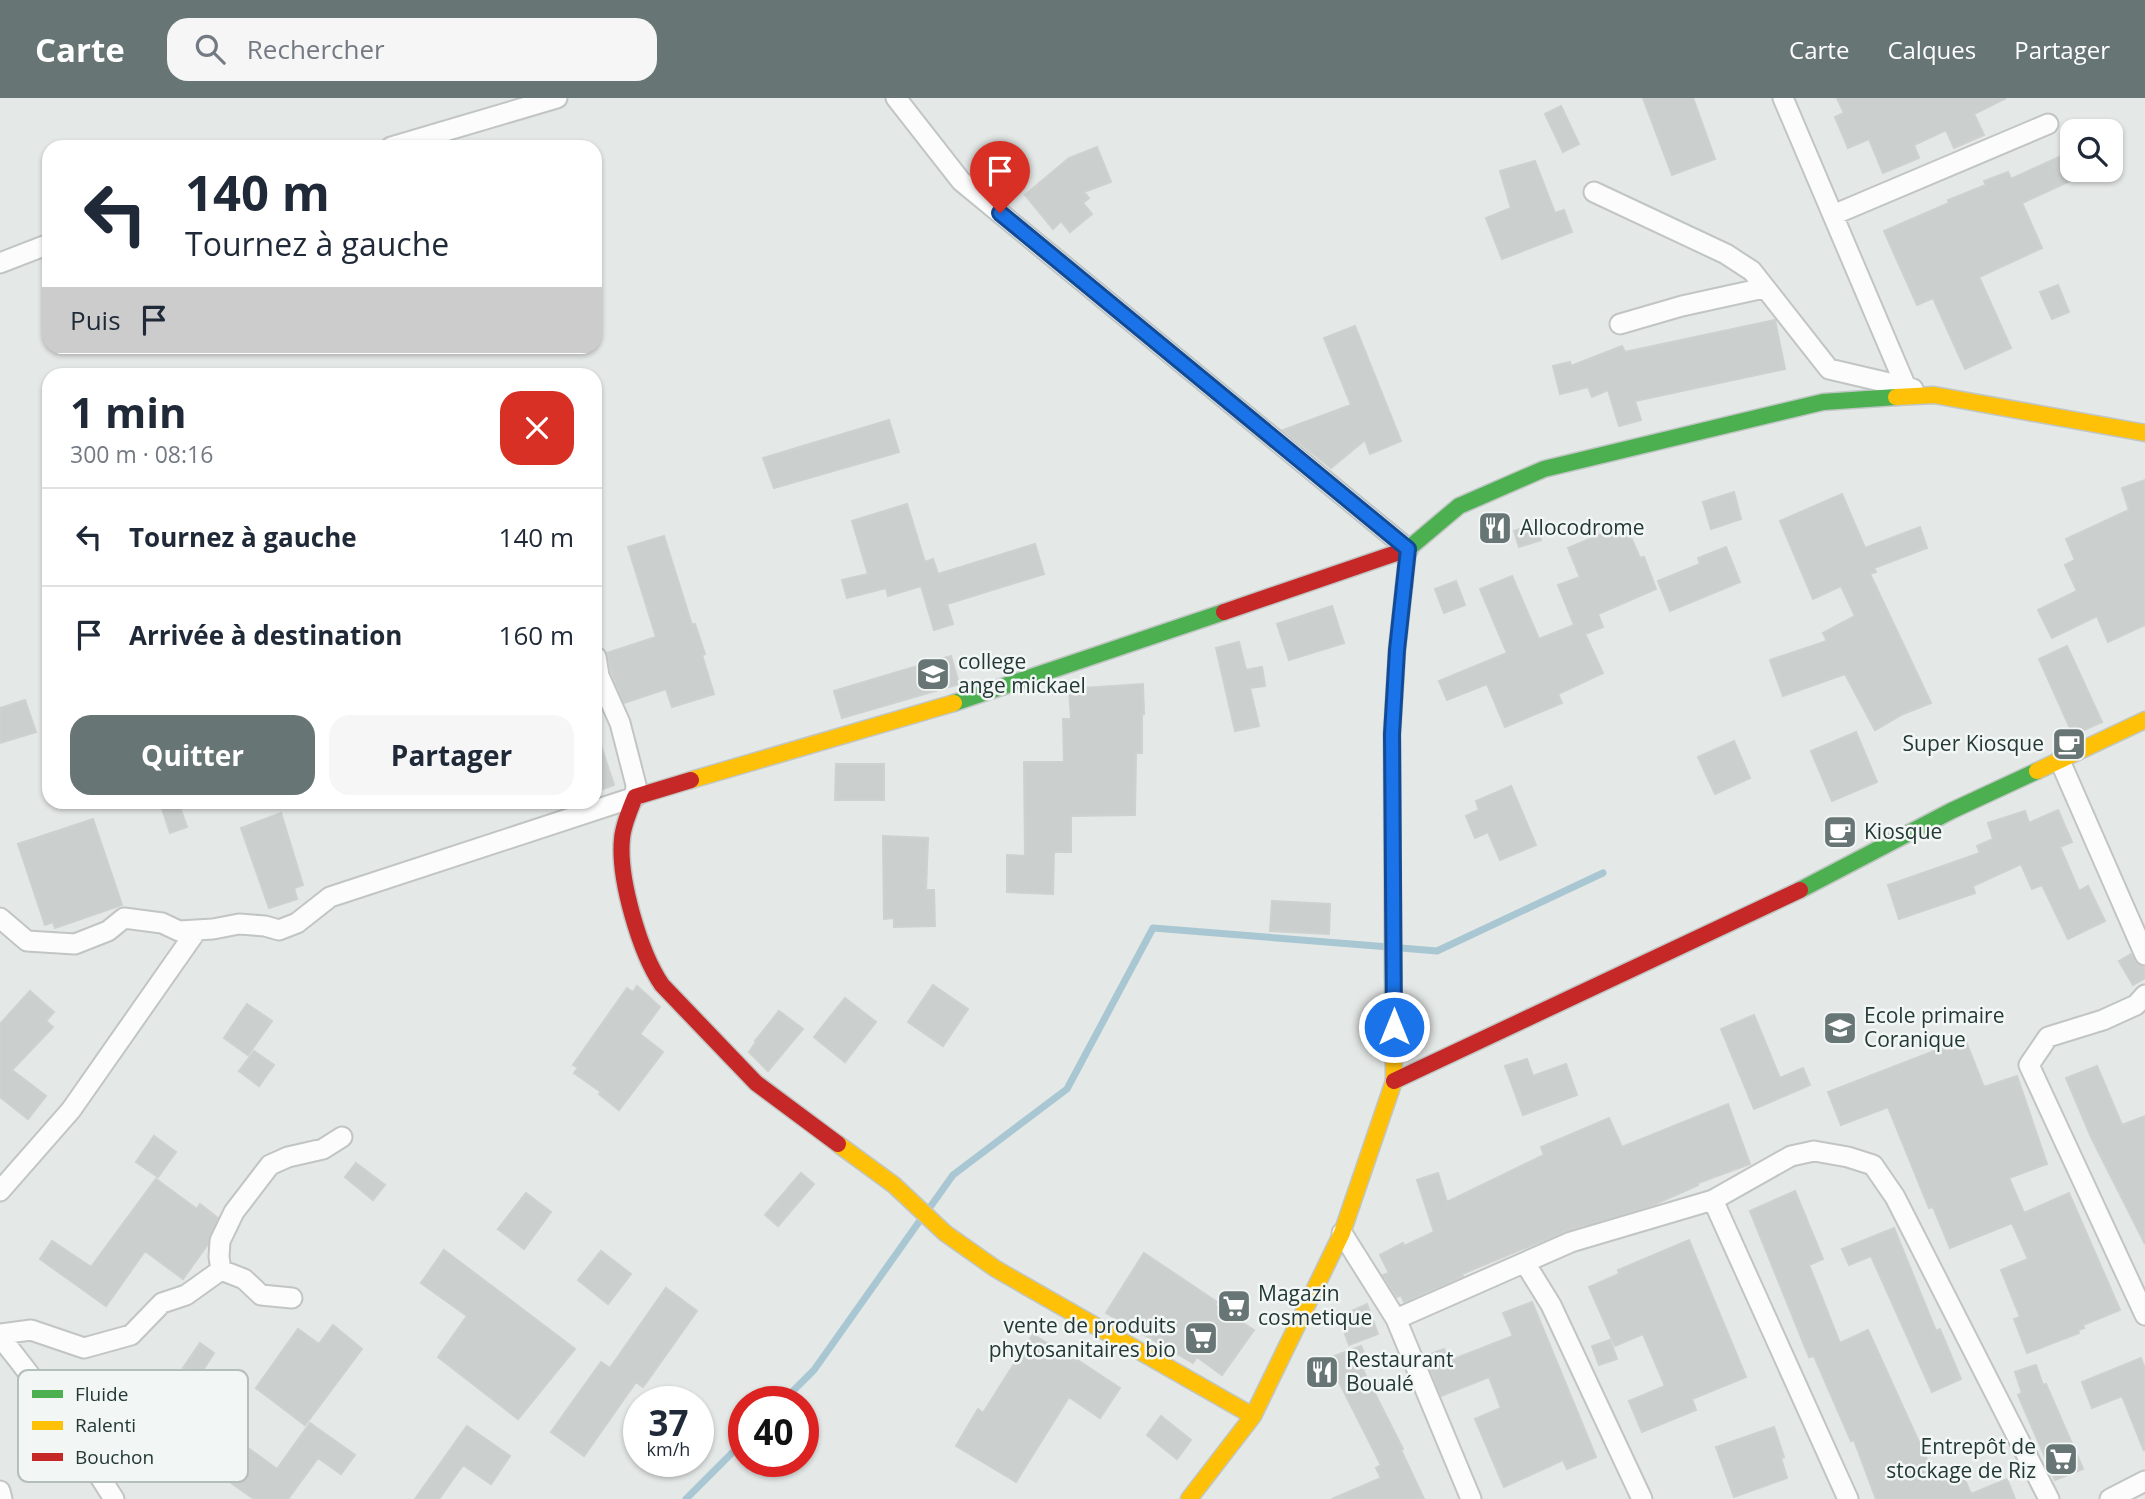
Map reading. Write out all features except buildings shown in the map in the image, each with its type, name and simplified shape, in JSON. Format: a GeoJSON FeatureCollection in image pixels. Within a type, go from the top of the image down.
{"type":"FeatureCollection","features":[{"type":"Feature","properties":{"kind":"street"},"geometry":{"type":"LineString","coordinates":[[415,140],[557,98]]}},
{"type":"Feature","properties":{"kind":"street"},"geometry":{"type":"LineString","coordinates":[[896,98],[961,181],[1408,549]]}},
{"type":"Feature","properties":{"kind":"street"},"geometry":{"type":"LineString","coordinates":[[1783,98],[1906,387]]}},
{"type":"Feature","properties":{"kind":"street"},"geometry":{"type":"LineString","coordinates":[[1833,215],[2048,124]]}},
{"type":"Feature","properties":{"kind":"street"},"geometry":{"type":"LineString","coordinates":[[1594,192],[1726,254],[1752,271],[1829,369],[1934,395],[2145,433]]}},
{"type":"Feature","properties":{"kind":"street"},"geometry":{"type":"LineString","coordinates":[[0,263],[42,247]]}},
{"type":"Feature","properties":{"kind":"street"},"geometry":{"type":"LineString","coordinates":[[1620,324],[1682,306],[1764,288]]}},
{"type":"Feature","properties":{"kind":"street"},"geometry":{"type":"LineString","coordinates":[[602,808],[993,691],[1408,549],[1459,506],[1544,470],[1823,402],[1934,395]]}},
{"type":"Feature","properties":{"kind":"street"},"geometry":{"type":"LineString","coordinates":[[1189,1499],[1253,1416],[1342,1233],[1394,1081],[1392,734],[1397,650],[1408,549]]}},
{"type":"Feature","properties":{"kind":"street"},"geometry":{"type":"LineString","coordinates":[[602,683],[620,723],[636,785],[635,797],[622,835],[621,858],[644,953],[662,985],[756,1083],[894,1185],[945,1233],[996,1269],[1253,1416]]}},
{"type":"Feature","properties":{"kind":"street"},"geometry":{"type":"LineString","coordinates":[[1394,1081],[1790,895],[1951,811],[2145,720]]}},
{"type":"Feature","properties":{"kind":"street"},"geometry":{"type":"LineString","coordinates":[[2060,761],[2145,955]]}},
{"type":"Feature","properties":{"kind":"street"},"geometry":{"type":"LineString","coordinates":[[0,918],[27,941],[75,944],[108,931],[124,918],[162,923],[179,931],[239,924],[279,930],[288,928],[330,897],[598,809]]}},
{"type":"Feature","properties":{"kind":"street"},"geometry":{"type":"LineString","coordinates":[[0,1191],[71,1110],[197,930]]}},
{"type":"Feature","properties":{"kind":"street"},"geometry":{"type":"LineString","coordinates":[[2145,995],[2136,1005],[2103,1020],[2048,1037],[2029,1065],[2145,1315]]}},
{"type":"Feature","properties":{"kind":"street"},"geometry":{"type":"LineString","coordinates":[[221,1270],[220,1241],[234,1212],[270,1165],[288,1157],[323,1149],[342,1137]]}},
{"type":"Feature","properties":{"kind":"street"},"geometry":{"type":"LineString","coordinates":[[1396,1319],[1572,1242],[1713,1200],[1791,1156],[1814,1151],[1848,1157],[1873,1165],[1895,1197],[2049,1499]]}},
{"type":"Feature","properties":{"kind":"street"},"geometry":{"type":"LineString","coordinates":[[1713,1200],[1848,1499]]}},
{"type":"Feature","properties":{"kind":"street"},"geometry":{"type":"LineString","coordinates":[[1342,1233],[1396,1319],[1471,1499]]}},
{"type":"Feature","properties":{"kind":"street"},"geometry":{"type":"LineString","coordinates":[[1525,1263],[1557,1318],[1642,1499]]}},
{"type":"Feature","properties":{"kind":"street"},"geometry":{"type":"LineString","coordinates":[[221,1270],[244,1279],[261,1295],[292,1298]]}},
{"type":"Feature","properties":{"kind":"street"},"geometry":{"type":"LineString","coordinates":[[27,1370],[0,1336],[31,1330],[84,1348],[131,1335],[162,1303],[186,1295],[221,1270]]}},
{"type":"Feature","properties":{"kind":"street"},"geometry":{"type":"LineString","coordinates":[[2110,1499],[2145,1481]]}},
{"type":"Feature","properties":{"kind":"street"},"geometry":{"type":"LineString","coordinates":[[103,1482],[114,1499]]}},
{"type":"Feature","properties":{"kind":"street"},"geometry":{"type":"LineString","coordinates":[[0,1491],[2,1499]]}},
{"type":"Feature","properties":{"kind":"waterway"},"geometry":{"type":"LineString","coordinates":[[1401,948],[1437,951],[1603,873]]}},
{"type":"Feature","properties":{"kind":"waterway"},"geometry":{"type":"LineString","coordinates":[[928,1210],[953,1175],[1067,1089],[1153,928],[1389,947]]}},
{"type":"Feature","properties":{"kind":"waterway"},"geometry":{"type":"LineString","coordinates":[[798,1386],[814,1370],[921,1219]]}},
{"type":"Feature","properties":{"kind":"waterway"},"geometry":{"type":"LineString","coordinates":[[686,1499],[728,1457]]}},
{"type":"Feature","properties":{"kind":"traffic: fast"},"geometry":{"type":"LineString","coordinates":[[1404,586],[1408,549],[1459,506],[1544,469],[1823,402],[1896,397]]}},
{"type":"Feature","properties":{"kind":"traffic: fast"},"geometry":{"type":"LineString","coordinates":[[954,703],[1224,612]]}},
{"type":"Feature","properties":{"kind":"traffic: fast"},"geometry":{"type":"LineString","coordinates":[[1800,890],[1951,811],[2037,771]]}},
{"type":"Feature","properties":{"kind":"traffic: slow"},"geometry":{"type":"LineString","coordinates":[[1896,397],[1934,395],[2145,433]]}},
{"type":"Feature","properties":{"kind":"traffic: slow"},"geometry":{"type":"LineString","coordinates":[[691,780],[954,703]]}},
{"type":"Feature","properties":{"kind":"traffic: slow"},"geometry":{"type":"LineString","coordinates":[[2037,771],[2145,720]]}},
{"type":"Feature","properties":{"kind":"traffic: slow"},"geometry":{"type":"LineString","coordinates":[[1189,1499],[1253,1416],[1342,1233],[1394,1081],[1393,976]]}},
{"type":"Feature","properties":{"kind":"traffic: slow"},"geometry":{"type":"LineString","coordinates":[[838,1144],[894,1185],[945,1233],[996,1269],[1253,1416]]}},
{"type":"Feature","properties":{"kind":"traffic: jam"},"geometry":{"type":"LineString","coordinates":[[1224,612],[1408,549]]}},
{"type":"Feature","properties":{"kind":"traffic: jam"},"geometry":{"type":"LineString","coordinates":[[1393,976],[1392,734],[1404,586]]}},
{"type":"Feature","properties":{"kind":"traffic: jam"},"geometry":{"type":"LineString","coordinates":[[691,780],[635,797],[624,828],[623,874],[632,915],[646,954],[662,985],[756,1083],[838,1144]]}},
{"type":"Feature","properties":{"kind":"traffic: jam"},"geometry":{"type":"LineString","coordinates":[[1394,1081],[1800,890]]}},
{"type":"Feature","properties":{"kind":"place","name":"Allocodrome"},"geometry":{"type":"Point","coordinates":[1495,528]}},
{"type":"Feature","properties":{"kind":"place","name":"college ange mickael"},"geometry":{"type":"Point","coordinates":[933,674]}},
{"type":"Feature","properties":{"kind":"place","name":"Super Kiosque"},"geometry":{"type":"Point","coordinates":[2069,744]}},
{"type":"Feature","properties":{"kind":"place","name":"Kiosque"},"geometry":{"type":"Point","coordinates":[1840,832]}},
{"type":"Feature","properties":{"kind":"place","name":"Ecole primaire Coranique"},"geometry":{"type":"Point","coordinates":[1840,1028]}},
{"type":"Feature","properties":{"kind":"place","name":"Magazin cosmetique"},"geometry":{"type":"Point","coordinates":[1234,1306]}},
{"type":"Feature","properties":{"kind":"place","name":"vente de produits phytosanitaires bio"},"geometry":{"type":"Point","coordinates":[1201,1338]}},
{"type":"Feature","properties":{"kind":"place","name":"Restaurant Boualé"},"geometry":{"type":"Point","coordinates":[1322,1372]}},
{"type":"Feature","properties":{"kind":"place","name":"Entrepôt de stockage de Riz"},"geometry":{"type":"Point","coordinates":[2061,1459]}},
{"type":"Feature","properties":{"kind":"route"},"geometry":{"type":"LineString","coordinates":[[1000,213],[1408,549],[1397,650],[1392,734],[1394,1027]]}}]}
